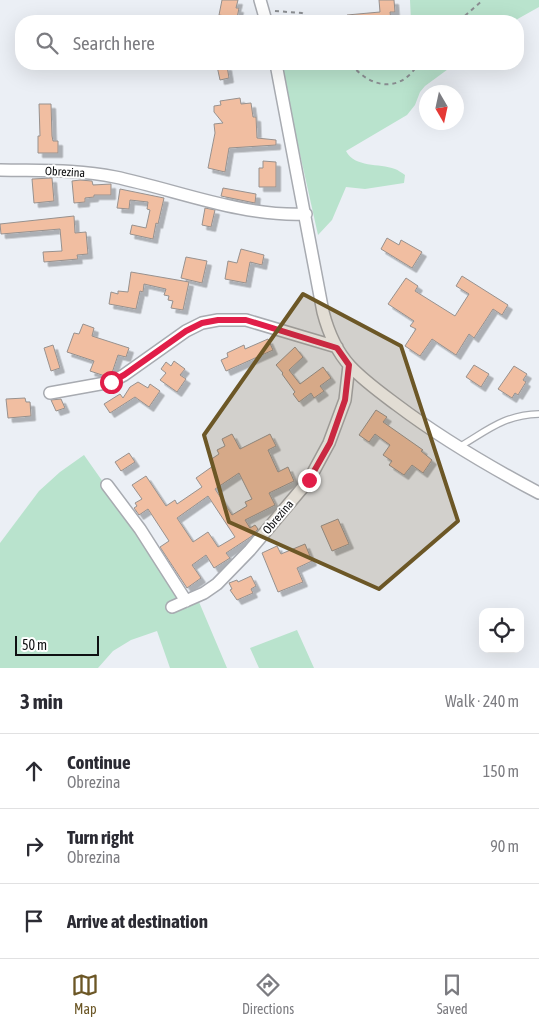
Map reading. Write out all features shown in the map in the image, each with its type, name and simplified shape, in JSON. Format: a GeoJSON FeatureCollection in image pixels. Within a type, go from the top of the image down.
{"type":"FeatureCollection","features":[{"type":"Feature","properties":{"kind":"street"},"geometry":{"type":"LineString","coordinates":[[277,70],[306,214],[323,312],[326,324],[337,348],[349,365],[379,391],[458,448],[539,493]]}},
{"type":"Feature","properties":{"kind":"street","name":"Obrezina"},"geometry":{"type":"LineString","coordinates":[[0,170],[77,172],[113,176],[269,214],[306,214]]}},
{"type":"Feature","properties":{"kind":"street"},"geometry":{"type":"LineString","coordinates":[[50,393],[111,382],[124,375],[186,331],[202,323],[246,320],[337,348]]}},
{"type":"Feature","properties":{"kind":"street","name":"Obrezina"},"geometry":{"type":"LineString","coordinates":[[172,607],[204,594],[217,584],[261,537],[309,480],[330,443],[345,400],[349,365]]}},
{"type":"Feature","properties":{"kind":"street"},"geometry":{"type":"LineString","coordinates":[[107,485],[145,536],[186,602]]}},
{"type":"Feature","properties":{"kind":"lane"},"geometry":{"type":"LineString","coordinates":[[458,448],[503,420],[521,415],[539,414]]}},
{"type":"Feature","properties":{"kind":"path"},"geometry":{"type":"LineString","coordinates":[[466,15],[483,0]]}},
{"type":"Feature","properties":{"kind":"path"},"geometry":{"type":"LineString","coordinates":[[263,11],[302,12],[306,15]]}},
{"type":"Feature","properties":{"kind":"path"},"geometry":{"type":"LineString","coordinates":[[356,70],[372,82],[385,85],[401,81],[412,74],[414,70]]}},
{"type":"Feature","properties":{"kind":"highlighted area"},"geometry":{"type":"Polygon","coordinates":[[[303,294],[401,346],[458,521],[379,589],[229,522],[204,435],[303,294]]]}},
{"type":"Feature","properties":{"kind":"green space"},"geometry":{"type":"Polygon","coordinates":[[[410,0],[539,0],[539,7],[524,15],[411,15],[410,0]]]}},
{"type":"Feature","properties":{"kind":"green space"},"geometry":{"type":"Polygon","coordinates":[[[281,70],[447,70],[426,85],[419,85],[419,95],[415,105],[407,115],[346,151],[361,163],[397,170],[405,175],[404,183],[365,189],[346,187],[332,220],[318,235],[281,70]]]}},
{"type":"Feature","properties":{"kind":"green space"},"geometry":{"type":"Polygon","coordinates":[[[84,455],[153,553],[184,607],[199,602],[227,668],[170,668],[157,631],[131,640],[113,651],[98,668],[0,668],[0,543],[39,491],[60,472],[84,455]]]}},
{"type":"Feature","properties":{"kind":"green space"},"geometry":{"type":"Polygon","coordinates":[[[297,630],[314,668],[259,668],[250,648],[297,630]]]}},
{"type":"Feature","properties":{"kind":"building"},"geometry":{"type":"Polygon","coordinates":[[[222,0],[238,0],[236,8],[239,8],[238,15],[219,15],[222,0]]]}},
{"type":"Feature","properties":{"kind":"building"},"geometry":{"type":"Polygon","coordinates":[[[379,0],[394,0],[395,12],[390,12],[390,15],[347,15],[380,12],[379,0]]]}},
{"type":"Feature","properties":{"kind":"building"},"geometry":{"type":"Polygon","coordinates":[[[218,70],[228,70],[229,78],[220,80],[218,70]]]}},
{"type":"Feature","properties":{"kind":"building"},"geometry":{"type":"Polygon","coordinates":[[[240,98],[241,104],[251,103],[253,117],[256,117],[257,138],[276,140],[276,145],[229,148],[225,172],[208,168],[215,133],[214,124],[223,123],[214,112],[214,106],[221,105],[220,101],[240,98]]]}},
{"type":"Feature","properties":{"kind":"building"},"geometry":{"type":"Polygon","coordinates":[[[39,104],[51,104],[52,136],[53,141],[58,141],[58,153],[38,153],[38,136],[40,136],[39,104]]]}},
{"type":"Feature","properties":{"kind":"building"},"geometry":{"type":"Polygon","coordinates":[[[263,161],[276,162],[276,187],[259,187],[259,168],[263,168],[263,161]]]}},
{"type":"Feature","properties":{"kind":"building"},"geometry":{"type":"Polygon","coordinates":[[[52,178],[54,201],[34,203],[32,179],[52,178]]]}},
{"type":"Feature","properties":{"kind":"building"},"geometry":{"type":"Polygon","coordinates":[[[72,181],[92,181],[93,185],[111,184],[111,195],[94,195],[94,197],[85,198],[85,202],[74,203],[72,181]]]}},
{"type":"Feature","properties":{"kind":"building"},"geometry":{"type":"Polygon","coordinates":[[[223,188],[256,194],[255,203],[221,196],[223,188]]]}},
{"type":"Feature","properties":{"kind":"building"},"geometry":{"type":"Polygon","coordinates":[[[120,189],[164,198],[153,239],[130,234],[132,225],[146,228],[150,210],[147,209],[148,202],[130,200],[129,209],[117,208],[120,189]]]}},
{"type":"Feature","properties":{"kind":"building"},"geometry":{"type":"Polygon","coordinates":[[[205,208],[215,210],[211,227],[202,225],[205,208]]]}},
{"type":"Feature","properties":{"kind":"building"},"geometry":{"type":"Polygon","coordinates":[[[74,216],[75,233],[86,232],[88,254],[77,255],[78,259],[44,262],[43,252],[62,251],[60,229],[1,234],[0,224],[74,216]]]}},
{"type":"Feature","properties":{"kind":"building"},"geometry":{"type":"Polygon","coordinates":[[[387,238],[399,245],[401,240],[422,252],[412,268],[381,249],[387,238]]]}},
{"type":"Feature","properties":{"kind":"building"},"geometry":{"type":"Polygon","coordinates":[[[241,249],[264,255],[262,265],[250,262],[246,283],[225,279],[228,261],[237,263],[241,249]]]}},
{"type":"Feature","properties":{"kind":"building"},"geometry":{"type":"Polygon","coordinates":[[[186,257],[207,261],[202,283],[181,278],[186,257]]]}},
{"type":"Feature","properties":{"kind":"building"},"geometry":{"type":"Polygon","coordinates":[[[131,272],[189,282],[183,310],[171,308],[173,301],[168,300],[169,296],[164,295],[166,289],[144,284],[143,292],[140,291],[136,309],[109,304],[111,292],[118,294],[118,291],[128,292],[131,272]]]}},
{"type":"Feature","properties":{"kind":"building"},"geometry":{"type":"Polygon","coordinates":[[[462,276],[508,305],[502,315],[493,309],[474,338],[469,334],[456,355],[432,339],[420,356],[405,346],[416,329],[410,326],[414,321],[388,304],[406,278],[418,286],[415,291],[455,316],[469,294],[456,286],[462,276]]]}},
{"type":"Feature","properties":{"kind":"building"},"geometry":{"type":"Polygon","coordinates":[[[83,324],[94,328],[92,336],[129,348],[126,357],[118,355],[112,373],[105,376],[90,371],[94,361],[67,352],[74,333],[79,334],[83,324]]]}},
{"type":"Feature","properties":{"kind":"building"},"geometry":{"type":"Polygon","coordinates":[[[268,339],[273,350],[226,371],[221,360],[228,357],[227,353],[244,345],[245,349],[268,339]]]}},
{"type":"Feature","properties":{"kind":"building"},"geometry":{"type":"Polygon","coordinates":[[[53,345],[60,368],[51,371],[44,348],[53,345]]]}},
{"type":"Feature","properties":{"kind":"building"},"geometry":{"type":"Polygon","coordinates":[[[295,347],[303,357],[289,370],[300,384],[323,367],[331,378],[320,386],[324,391],[314,398],[311,393],[299,402],[293,394],[295,392],[276,365],[295,347]]]}},
{"type":"Feature","properties":{"kind":"building"},"geometry":{"type":"Polygon","coordinates":[[[174,361],[185,369],[180,375],[186,379],[177,392],[160,380],[166,373],[161,369],[166,362],[171,366],[174,361]]]}},
{"type":"Feature","properties":{"kind":"building"},"geometry":{"type":"Polygon","coordinates":[[[474,365],[489,374],[481,387],[466,377],[474,365]]]}},
{"type":"Feature","properties":{"kind":"building"},"geometry":{"type":"Polygon","coordinates":[[[514,366],[527,374],[523,380],[526,382],[518,395],[515,393],[512,398],[498,389],[514,366]]]}},
{"type":"Feature","properties":{"kind":"building"},"geometry":{"type":"Polygon","coordinates":[[[138,382],[148,388],[150,384],[160,391],[149,407],[135,397],[110,413],[104,404],[120,394],[123,398],[130,387],[138,382]]]}},
{"type":"Feature","properties":{"kind":"building"},"geometry":{"type":"Polygon","coordinates":[[[25,398],[26,402],[30,402],[31,416],[8,418],[6,399],[25,398]]]}},
{"type":"Feature","properties":{"kind":"building"},"geometry":{"type":"Polygon","coordinates":[[[61,399],[65,408],[56,411],[51,400],[61,399]]]}},
{"type":"Feature","properties":{"kind":"building"},"geometry":{"type":"Polygon","coordinates":[[[376,410],[387,417],[383,422],[423,450],[421,451],[432,460],[423,473],[412,465],[404,475],[389,465],[392,461],[383,455],[390,445],[375,434],[369,442],[359,435],[376,410]]]}},
{"type":"Feature","properties":{"kind":"building"},"geometry":{"type":"Polygon","coordinates":[[[232,434],[240,449],[270,434],[276,446],[268,450],[278,472],[288,467],[294,481],[269,493],[275,505],[245,520],[250,528],[255,525],[258,529],[252,536],[226,553],[230,558],[214,568],[206,555],[192,565],[201,578],[187,588],[160,547],[169,541],[148,509],[139,515],[134,508],[137,506],[135,503],[142,499],[132,485],[146,476],[166,506],[175,500],[177,504],[202,487],[196,478],[213,466],[210,460],[219,454],[217,450],[225,446],[222,439],[232,434]],[[239,473],[215,489],[232,515],[247,506],[245,502],[252,499],[239,473]],[[208,496],[177,518],[193,542],[208,532],[218,547],[235,537],[208,496]]]}},
{"type":"Feature","properties":{"kind":"building"},"geometry":{"type":"Polygon","coordinates":[[[129,453],[135,462],[121,471],[115,462],[129,453]]]}},
{"type":"Feature","properties":{"kind":"building"},"geometry":{"type":"Polygon","coordinates":[[[338,519],[349,544],[332,551],[321,526],[338,519]]]}},
{"type":"Feature","properties":{"kind":"building"},"geometry":{"type":"Polygon","coordinates":[[[305,544],[312,561],[297,568],[303,582],[278,592],[262,553],[277,546],[281,554],[305,544]]]}},
{"type":"Feature","properties":{"kind":"building"},"geometry":{"type":"Polygon","coordinates":[[[251,576],[256,586],[251,589],[253,593],[237,600],[230,590],[232,589],[229,583],[237,580],[238,582],[251,576]]]}},
{"type":"Feature","properties":{"kind":"route"},"geometry":{"type":"LineString","coordinates":[[111,382],[124,375],[186,331],[202,323],[218,320],[246,320],[337,348],[349,365],[345,400],[330,443],[309,480]]}}]}
